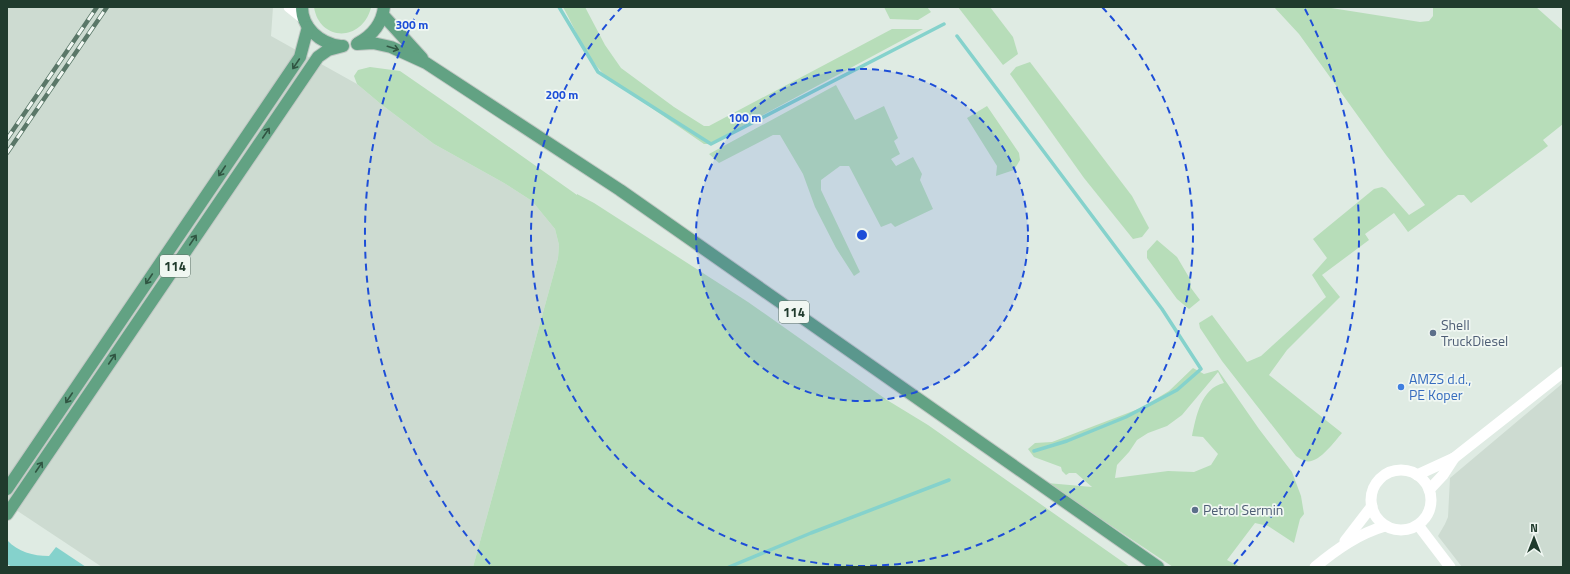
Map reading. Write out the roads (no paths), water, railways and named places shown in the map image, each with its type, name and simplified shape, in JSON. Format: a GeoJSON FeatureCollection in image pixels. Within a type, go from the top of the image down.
{"type":"FeatureCollection","features":[{"type":"Feature","properties":{"kind":"main road","name":"114"},"geometry":{"type":"LineString","coordinates":[[357,44],[366,39],[373,32],[379,24],[383,11]]}},
{"type":"Feature","properties":{"kind":"main road","name":"114"},"geometry":{"type":"LineString","coordinates":[[383,11],[426,63]]}},
{"type":"Feature","properties":{"kind":"main road","name":"114"},"geometry":{"type":"LineString","coordinates":[[304,18],[315,35],[323,41],[333,45],[343,46]]}},
{"type":"Feature","properties":{"kind":"main road","name":"114"},"geometry":{"type":"LineString","coordinates":[[7,489],[300,57],[304,18]]}},
{"type":"Feature","properties":{"kind":"main road","name":"114"},"geometry":{"type":"LineString","coordinates":[[7,514],[318,57],[328,50],[343,46],[373,43],[396,49],[426,63],[620,190],[1158,567]]}},
{"type":"Feature","properties":{"kind":"street"},"geometry":{"type":"LineString","coordinates":[[288,7],[304,18]]}},
{"type":"Feature","properties":{"kind":"street"},"geometry":{"type":"LineString","coordinates":[[1417,475],[1454,458],[1563,372]]}},
{"type":"Feature","properties":{"kind":"street"},"geometry":{"type":"LineString","coordinates":[[1429,490],[1454,458]]}},
{"type":"Feature","properties":{"kind":"street"},"geometry":{"type":"LineString","coordinates":[[1398,470],[1411,472],[1417,475],[1424,482],[1429,490],[1431,496],[1430,510],[1423,521],[1418,525],[1410,529],[1393,529],[1385,526],[1376,517],[1371,499],[1375,485],[1385,475],[1398,470]]}},
{"type":"Feature","properties":{"kind":"street"},"geometry":{"type":"LineString","coordinates":[[1340,546],[1372,506]]}},
{"type":"Feature","properties":{"kind":"street"},"geometry":{"type":"LineString","coordinates":[[1418,525],[1450,567]]}},
{"type":"Feature","properties":{"kind":"street"},"geometry":{"type":"LineString","coordinates":[[1314,567],[1340,546],[1362,534],[1385,526]]}},
{"type":"Feature","properties":{"kind":"water"},"geometry":{"type":"Polygon","coordinates":[[[7,540],[16,548],[37,555],[49,556],[56,547],[86,567],[12,567],[7,564],[7,540]]]}},
{"type":"Feature","properties":{"kind":"waterway"},"geometry":{"type":"LineString","coordinates":[[559,7],[598,72],[711,144],[944,24]]}},
{"type":"Feature","properties":{"kind":"waterway"},"geometry":{"type":"LineString","coordinates":[[957,36],[1162,309],[1201,369],[1177,390],[1126,417],[1067,441],[1034,451]]}},
{"type":"Feature","properties":{"kind":"waterway"},"geometry":{"type":"LineString","coordinates":[[729,567],[811,533],[949,480]]}},
{"type":"Feature","properties":{"kind":"railway"},"geometry":{"type":"LineString","coordinates":[[7,139],[97,7]]}},
{"type":"Feature","properties":{"kind":"railway"},"geometry":{"type":"LineString","coordinates":[[7,153],[107,7]]}},
{"type":"Feature","properties":{"kind":"place","name":"Shell TruckDiesel"},"geometry":{"type":"Point","coordinates":[1433,333]}},
{"type":"Feature","properties":{"kind":"place","name":"AMZS d.d., PE Koper"},"geometry":{"type":"Point","coordinates":[1401,387]}},
{"type":"Feature","properties":{"kind":"place","name":"Petrol Sermin"},"geometry":{"type":"Point","coordinates":[1195,510]}}]}
